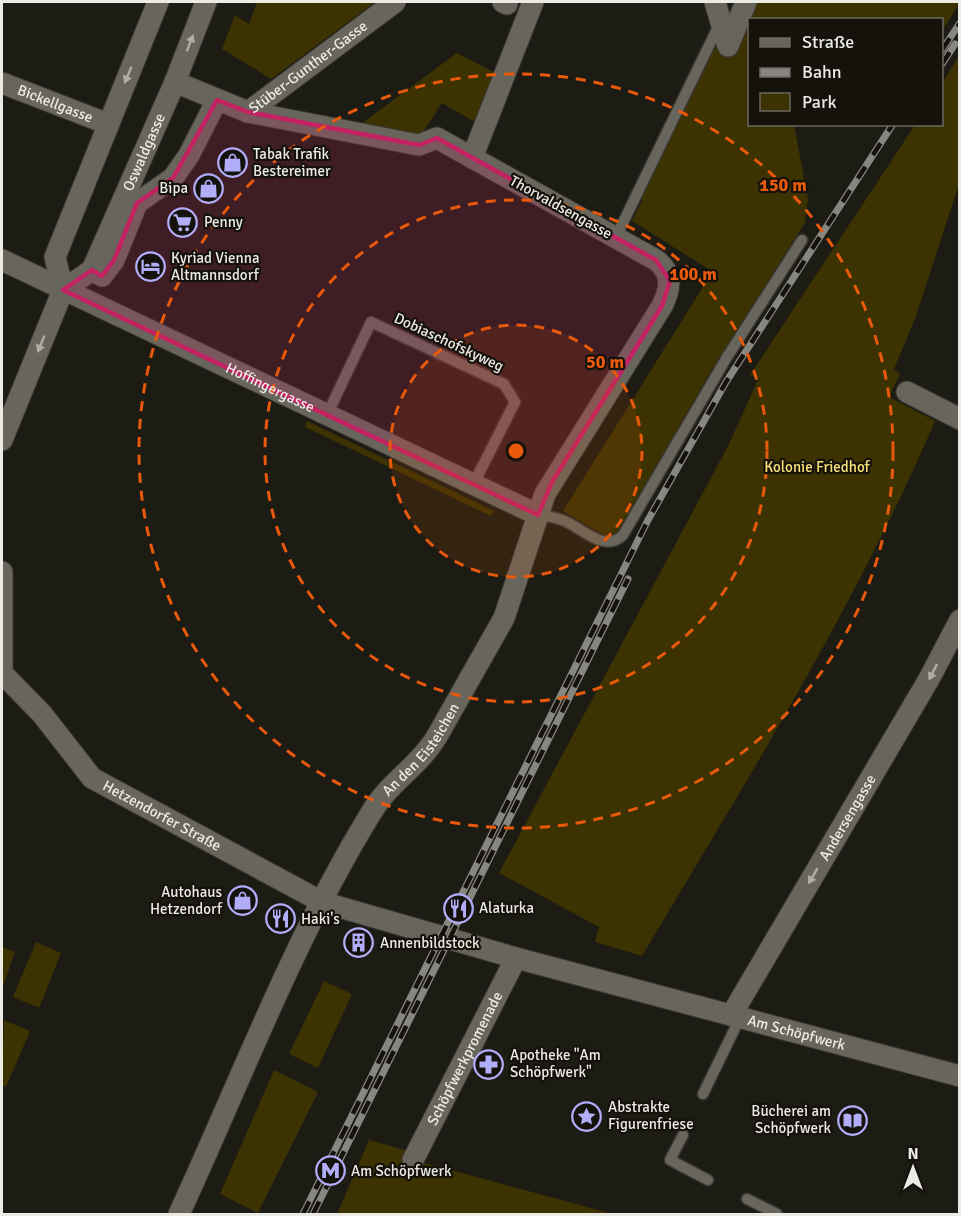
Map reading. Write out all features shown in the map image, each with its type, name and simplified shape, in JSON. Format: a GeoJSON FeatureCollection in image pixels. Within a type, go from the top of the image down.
{"type":"FeatureCollection","features":[{"type":"Feature","properties":{"kind":"street"},"geometry":{"type":"LineString","coordinates":[[63,290],[55,257],[158,2]]}},
{"type":"Feature","properties":{"kind":"street","name":"Oswaldgasse"},"geometry":{"type":"LineString","coordinates":[[92,270],[175,82],[206,2]]}},
{"type":"Feature","properties":{"kind":"street","name":"Stüber-Gunther-Gasse"},"geometry":{"type":"LineString","coordinates":[[175,82],[248,112],[395,2]]}},
{"type":"Feature","properties":{"kind":"street"},"geometry":{"type":"LineString","coordinates":[[718,12],[728,46],[746,2]]}},
{"type":"Feature","properties":{"kind":"street"},"geometry":{"type":"LineString","coordinates":[[472,158],[516,7]]}},
{"type":"Feature","properties":{"kind":"street","name":"Bickellgasse"},"geometry":{"type":"LineString","coordinates":[[2,83],[108,124]]}},
{"type":"Feature","properties":{"kind":"street"},"geometry":{"type":"LineString","coordinates":[[2,440],[63,290],[92,270],[102,276],[114,260],[137,203],[173,178],[189,155],[217,100]]}},
{"type":"Feature","properties":{"kind":"street","name":"Thorvaldsengasse"},"geometry":{"type":"LineString","coordinates":[[248,112],[419,145],[437,138],[661,264],[668,275],[669,289]]}},
{"type":"Feature","properties":{"kind":"street","name":"Hoffingergasse"},"geometry":{"type":"LineString","coordinates":[[2,260],[538,515]]}},
{"type":"Feature","properties":{"kind":"street","name":"An den Eisteichen"},"geometry":{"type":"LineString","coordinates":[[179,1215],[290,964],[322,902],[380,798],[433,744],[504,618],[538,515],[552,482],[662,306],[669,289]]}},
{"type":"Feature","properties":{"kind":"street"},"geometry":{"type":"LineString","coordinates":[[907,392],[960,419]]}},
{"type":"Feature","properties":{"kind":"street"},"geometry":{"type":"LineString","coordinates":[[2,572],[2,673]]}},
{"type":"Feature","properties":{"kind":"street","name":"Andersengasse"},"geometry":{"type":"LineString","coordinates":[[737,1015],[929,679],[960,620]]}},
{"type":"Feature","properties":{"kind":"street","name":"Hetzendorfer Straße"},"geometry":{"type":"LineString","coordinates":[[2,673],[42,714],[92,777],[322,902]]}},
{"type":"Feature","properties":{"kind":"street","name":"Am Schöpfwerk"},"geometry":{"type":"LineString","coordinates":[[322,902],[516,958],[960,1076]]}},
{"type":"Feature","properties":{"kind":"street","name":"Schöpfwerkpromenade"},"geometry":{"type":"LineString","coordinates":[[413,1160],[516,958]]}},
{"type":"Feature","properties":{"kind":"lane"},"geometry":{"type":"LineString","coordinates":[[616,237],[718,12]]}},
{"type":"Feature","properties":{"kind":"lane"},"geometry":{"type":"LineString","coordinates":[[538,515],[563,520],[604,542],[614,542],[623,535],[727,357],[802,240]]}},
{"type":"Feature","properties":{"kind":"lane","name":"Dobiaschofskyweg"},"geometry":{"type":"LineString","coordinates":[[327,415],[371,322],[504,384],[515,402],[473,485]]}},
{"type":"Feature","properties":{"kind":"lane"},"geometry":{"type":"LineString","coordinates":[[703,1094],[737,1015]]}},
{"type":"Feature","properties":{"kind":"lane"},"geometry":{"type":"LineString","coordinates":[[683,1135],[670,1160],[708,1180]]}},
{"type":"Feature","properties":{"kind":"lane"},"geometry":{"type":"LineString","coordinates":[[747,1199],[777,1215]]}},
{"type":"Feature","properties":{"kind":"highlighted area"},"geometry":{"type":"Polygon","coordinates":[[[217,100],[248,112],[419,145],[437,138],[656,260],[670,281],[662,306],[552,482],[538,515],[63,290],[92,270],[102,276],[114,260],[137,203],[173,178],[217,100]]]}},
{"type":"Feature","properties":{"kind":"green space"},"geometry":{"type":"Polygon","coordinates":[[[257,2],[375,2],[271,79],[222,49],[235,15],[249,24],[257,2]]]}},
{"type":"Feature","properties":{"kind":"green space"},"geometry":{"type":"Polygon","coordinates":[[[751,2],[959,2],[943,29],[943,18],[748,18],[748,126],[794,126],[808,199],[805,223],[711,371],[619,531],[611,536],[604,535],[563,511],[701,290],[710,270],[632,221],[642,201],[641,195],[713,45],[751,2]]]}},
{"type":"Feature","properties":{"kind":"green space"},"geometry":{"type":"Polygon","coordinates":[[[457,53],[499,75],[478,124],[442,103],[419,138],[357,127],[457,53]]]}},
{"type":"Feature","properties":{"kind":"green space","name":"Kolonie Friedhof"},"geometry":{"type":"Polygon","coordinates":[[[959,56],[959,184],[916,316],[894,369],[900,374],[889,397],[935,421],[904,490],[835,626],[798,693],[642,956],[595,942],[599,927],[499,873],[728,446],[759,378],[750,375],[914,126],[943,126],[943,81],[959,56]]]}},
{"type":"Feature","properties":{"kind":"green space"},"geometry":{"type":"Polygon","coordinates":[[[307,421],[494,511],[491,516],[305,427],[307,421]]]}},
{"type":"Feature","properties":{"kind":"green space"},"geometry":{"type":"Polygon","coordinates":[[[36,942],[61,953],[39,1008],[13,997],[36,942]]]}},
{"type":"Feature","properties":{"kind":"green space"},"geometry":{"type":"Polygon","coordinates":[[[2,947],[15,952],[2,989],[2,947]]]}},
{"type":"Feature","properties":{"kind":"green space"},"geometry":{"type":"Polygon","coordinates":[[[324,981],[352,994],[318,1068],[289,1054],[324,981]]]}},
{"type":"Feature","properties":{"kind":"green space"},"geometry":{"type":"Polygon","coordinates":[[[4,1020],[30,1031],[6,1087],[2,1085],[4,1020]]]}},
{"type":"Feature","properties":{"kind":"green space"},"geometry":{"type":"Polygon","coordinates":[[[274,1070],[318,1092],[258,1213],[220,1194],[274,1070]]]}},
{"type":"Feature","properties":{"kind":"green space"},"geometry":{"type":"Polygon","coordinates":[[[369,1140],[412,1152],[414,1160],[613,1214],[337,1214],[369,1140]]]}},
{"type":"Feature","properties":{"kind":"railway"},"geometry":{"type":"LineString","coordinates":[[943,48],[960,23]]}},
{"type":"Feature","properties":{"kind":"railway"},"geometry":{"type":"LineString","coordinates":[[943,62],[955,44]]}},
{"type":"Feature","properties":{"kind":"railway"},"geometry":{"type":"LineString","coordinates":[[303,1214],[648,520],[726,382],[892,126]]}},
{"type":"Feature","properties":{"kind":"railway"},"geometry":{"type":"LineString","coordinates":[[313,1214],[628,579]]}},
{"type":"Feature","properties":{"kind":"place","name":"Tabak Trafik Bestereimer"},"geometry":{"type":"Point","coordinates":[232,163]}},
{"type":"Feature","properties":{"kind":"place","name":"Bipa"},"geometry":{"type":"Point","coordinates":[209,188]}},
{"type":"Feature","properties":{"kind":"place","name":"Penny"},"geometry":{"type":"Point","coordinates":[183,222]}},
{"type":"Feature","properties":{"kind":"place","name":"Kyriad Vienna Altmannsdorf"},"geometry":{"type":"Point","coordinates":[150,267]}},
{"type":"Feature","properties":{"kind":"place","name":"Autohaus Hetzendorf"},"geometry":{"type":"Point","coordinates":[243,901]}},
{"type":"Feature","properties":{"kind":"place","name":"Alaturka"},"geometry":{"type":"Point","coordinates":[458,908]}},
{"type":"Feature","properties":{"kind":"place","name":"Haki's"},"geometry":{"type":"Point","coordinates":[280,919]}},
{"type":"Feature","properties":{"kind":"place","name":"Annenbildstock"},"geometry":{"type":"Point","coordinates":[359,943]}},
{"type":"Feature","properties":{"kind":"place","name":"Apotheke \"Am Schöpfwerk\""},"geometry":{"type":"Point","coordinates":[489,1064]}},
{"type":"Feature","properties":{"kind":"place","name":"Abstrakte Figurenfriese"},"geometry":{"type":"Point","coordinates":[587,1116]}},
{"type":"Feature","properties":{"kind":"place","name":"Bücherei am Schöpfwerk"},"geometry":{"type":"Point","coordinates":[852,1120]}},
{"type":"Feature","properties":{"kind":"place","name":"Am Schöpfwerk"},"geometry":{"type":"Point","coordinates":[330,1171]}}]}
